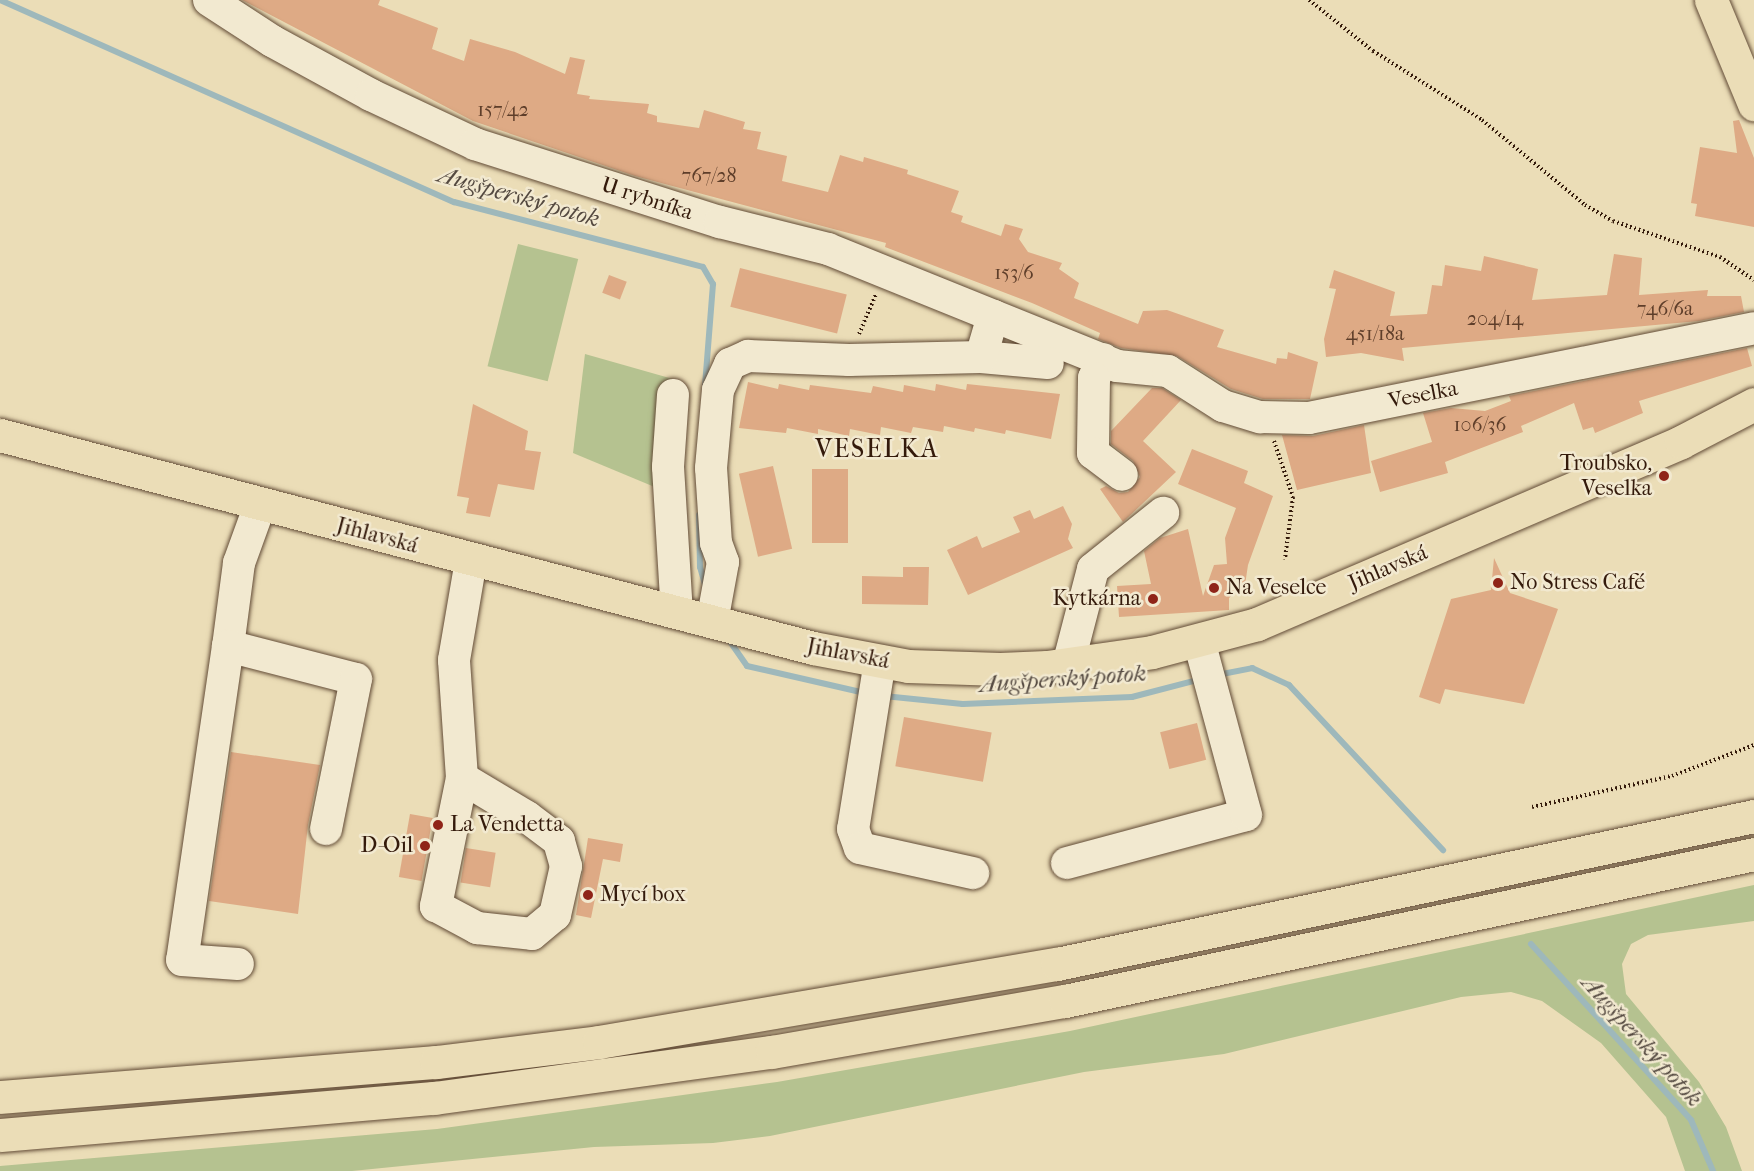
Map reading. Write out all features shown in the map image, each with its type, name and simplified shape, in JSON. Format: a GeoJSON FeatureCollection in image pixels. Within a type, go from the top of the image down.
{"type":"FeatureCollection","features":[{"type":"Feature","properties":{"kind":"main road"},"geometry":{"type":"LineString","coordinates":[[1711,0],[1754,104]]}},
{"type":"Feature","properties":{"kind":"main road","name":"Jihlavská"},"geometry":{"type":"LineString","coordinates":[[0,435],[471,561],[712,622],[876,682],[961,670],[1068,665],[1205,665],[1257,624],[1681,442],[1754,404]]}},
{"type":"Feature","properties":{"kind":"main road","name":"Jihlavská"},"geometry":{"type":"LineString","coordinates":[[1681,442],[1754,428]]}},
{"type":"Feature","properties":{"kind":"main road"},"geometry":{"type":"LineString","coordinates":[[0,1097],[436,1062],[599,1042],[1057,964],[1754,816]]}},
{"type":"Feature","properties":{"kind":"main road"},"geometry":{"type":"LineString","coordinates":[[0,1135],[434,1098],[772,1052],[1065,1001],[1754,854]]}},
{"type":"Feature","properties":{"kind":"street","name":"U rybníka"},"geometry":{"type":"LineString","coordinates":[[209,0],[272,41],[371,95],[475,144],[720,222],[828,249],[1103,359]]}},
{"type":"Feature","properties":{"kind":"street"},"geometry":{"type":"LineString","coordinates":[[981,357],[993,315]]}},
{"type":"Feature","properties":{"kind":"street","name":"Veselka"},"geometry":{"type":"LineString","coordinates":[[1103,359],[1117,366],[1168,371],[1223,406],[1260,417],[1309,418],[1754,328]]}},
{"type":"Feature","properties":{"kind":"street"},"geometry":{"type":"LineString","coordinates":[[712,622],[723,562],[717,543],[711,468],[718,390],[725,369],[736,360],[748,357],[849,360],[981,357],[1048,363]]}},
{"type":"Feature","properties":{"kind":"street"},"geometry":{"type":"LineString","coordinates":[[1103,359],[1094,378],[1093,453],[1122,475]]}},
{"type":"Feature","properties":{"kind":"street"},"geometry":{"type":"LineString","coordinates":[[673,395],[668,467],[677,613]]}},
{"type":"Feature","properties":{"kind":"street"},"geometry":{"type":"LineString","coordinates":[[238,964],[182,960],[239,563],[260,505]]}},
{"type":"Feature","properties":{"kind":"street"},"geometry":{"type":"LineString","coordinates":[[1068,665],[1093,569],[1163,513]]}},
{"type":"Feature","properties":{"kind":"street"},"geometry":{"type":"LineString","coordinates":[[462,778],[527,817],[559,841],[566,866],[555,915],[532,934],[477,928],[436,906],[462,778],[454,660],[471,561]]}},
{"type":"Feature","properties":{"kind":"street"},"geometry":{"type":"LineString","coordinates":[[228,646],[356,679],[326,828]]}},
{"type":"Feature","properties":{"kind":"street"},"geometry":{"type":"LineString","coordinates":[[1066,863],[1246,815],[1205,665]]}},
{"type":"Feature","properties":{"kind":"street"},"geometry":{"type":"LineString","coordinates":[[876,682],[853,829],[860,848],[973,873]]}},
{"type":"Feature","properties":{"kind":"path"},"geometry":{"type":"LineString","coordinates":[[1309,0],[1373,51],[1482,120],[1585,205],[1613,221],[1720,257],[1754,280]]}},
{"type":"Feature","properties":{"kind":"path"},"geometry":{"type":"LineString","coordinates":[[849,360],[884,273]]}},
{"type":"Feature","properties":{"kind":"path"},"geometry":{"type":"LineString","coordinates":[[1260,417],[1278,446],[1293,497],[1285,559]]}},
{"type":"Feature","properties":{"kind":"path"},"geometry":{"type":"LineString","coordinates":[[1532,807],[1672,776],[1754,745]]}},
{"type":"Feature","properties":{"kind":"green space"},"geometry":{"type":"Polygon","coordinates":[[[518,244],[578,259],[548,381],[488,366],[518,244]]]}},
{"type":"Feature","properties":{"kind":"green space"},"geometry":{"type":"Polygon","coordinates":[[[585,354],[673,379],[657,488],[573,453],[585,354]]]}},
{"type":"Feature","properties":{"kind":"green space"},"geometry":{"type":"Polygon","coordinates":[[[1754,885],[1754,921],[1648,935],[1631,944],[1622,964],[1626,994],[1699,1082],[1726,1127],[1742,1171],[1685,1171],[1666,1117],[1601,1043],[1542,1001],[1511,992],[1461,997],[1224,1054],[1084,1072],[770,1136],[713,1143],[594,1147],[352,1171],[0,1171],[0,1166],[437,1129],[777,1082],[1070,1031],[1754,885]]]}},
{"type":"Feature","properties":{"kind":"building"},"geometry":{"type":"Polygon","coordinates":[[[242,0],[380,0],[378,5],[438,28],[432,49],[464,61],[470,39],[515,52],[565,74],[570,57],[585,60],[577,94],[590,96],[589,99],[649,104],[647,113],[657,116],[657,122],[699,128],[704,110],[745,122],[743,129],[761,132],[757,149],[787,156],[782,181],[828,192],[840,155],[863,162],[864,157],[908,170],[907,174],[959,191],[951,212],[963,216],[961,222],[1001,236],[1005,224],[1023,229],[1019,239],[1028,252],[1062,263],[1059,269],[1079,283],[1074,298],[1138,324],[1143,311],[1167,310],[1224,330],[1217,347],[1276,364],[1277,358],[1287,359],[1288,352],[1318,362],[1310,399],[1263,399],[1231,389],[1177,356],[1121,348],[1098,339],[1100,333],[1032,303],[885,247],[886,243],[635,176],[473,121],[242,0]]]}},
{"type":"Feature","properties":{"kind":"building"},"geometry":{"type":"Polygon","coordinates":[[[1739,120],[1754,158],[1754,227],[1695,216],[1697,204],[1691,203],[1700,147],[1737,153],[1733,121],[1739,120]]]}},
{"type":"Feature","properties":{"kind":"building"},"geometry":{"type":"Polygon","coordinates":[[[1614,254],[1642,258],[1639,295],[1708,290],[1707,296],[1741,296],[1744,312],[1699,321],[1402,348],[1404,361],[1361,353],[1326,357],[1324,339],[1336,289],[1329,288],[1334,270],[1395,292],[1390,316],[1427,314],[1432,285],[1442,286],[1445,265],[1481,271],[1484,256],[1538,269],[1532,300],[1607,295],[1614,254]]]}},
{"type":"Feature","properties":{"kind":"building"},"geometry":{"type":"Polygon","coordinates":[[[740,268],[847,295],[837,333],[730,307],[740,268]]]}},
{"type":"Feature","properties":{"kind":"building"},"geometry":{"type":"Polygon","coordinates":[[[609,275],[627,282],[620,300],[602,293],[609,275]]]}},
{"type":"Feature","properties":{"kind":"building"},"geometry":{"type":"Polygon","coordinates":[[[1747,348],[1752,366],[1639,401],[1643,413],[1595,433],[1593,427],[1583,430],[1574,403],[1521,426],[1523,432],[1445,462],[1448,473],[1380,492],[1371,461],[1432,442],[1423,413],[1451,408],[1485,411],[1511,401],[1509,396],[1747,348]]]}},
{"type":"Feature","properties":{"kind":"building"},"geometry":{"type":"Polygon","coordinates":[[[748,382],[778,389],[779,384],[809,390],[810,385],[871,393],[873,386],[903,392],[904,385],[935,391],[936,384],[966,390],[967,384],[1060,394],[1051,439],[1006,430],[1005,434],[975,428],[974,432],[944,426],[943,432],[913,427],[911,433],[881,427],[880,435],[850,429],[849,436],[818,429],[818,434],[787,428],[786,433],[739,428],[748,382]]]}},
{"type":"Feature","properties":{"kind":"building"},"geometry":{"type":"Polygon","coordinates":[[[1152,388],[1162,388],[1181,400],[1143,441],[1176,472],[1123,522],[1100,489],[1106,486],[1119,493],[1128,492],[1140,477],[1133,461],[1111,444],[1111,431],[1152,388]]]}},
{"type":"Feature","properties":{"kind":"building"},"geometry":{"type":"Polygon","coordinates":[[[473,404],[528,431],[525,450],[541,452],[534,490],[498,484],[490,517],[466,513],[469,498],[457,496],[473,404]]]}},
{"type":"Feature","properties":{"kind":"building"},"geometry":{"type":"Polygon","coordinates":[[[1364,425],[1371,473],[1297,490],[1282,435],[1313,436],[1364,425]]]}},
{"type":"Feature","properties":{"kind":"building"},"geometry":{"type":"Polygon","coordinates":[[[1192,449],[1248,471],[1244,483],[1273,496],[1248,565],[1245,585],[1229,598],[1229,610],[1119,617],[1117,586],[1151,584],[1144,551],[1160,538],[1188,529],[1203,596],[1214,565],[1227,564],[1225,538],[1236,508],[1178,484],[1192,449]]]}},
{"type":"Feature","properties":{"kind":"building"},"geometry":{"type":"Polygon","coordinates":[[[773,466],[792,549],[758,557],[739,474],[773,466]]]}},
{"type":"Feature","properties":{"kind":"building"},"geometry":{"type":"Polygon","coordinates":[[[812,469],[848,469],[848,543],[812,543],[812,469]]]}},
{"type":"Feature","properties":{"kind":"building"},"geometry":{"type":"Polygon","coordinates":[[[1063,506],[1072,524],[1068,539],[1073,548],[968,595],[947,550],[977,536],[982,548],[1020,532],[1013,517],[1030,510],[1034,519],[1063,506]]]}},
{"type":"Feature","properties":{"kind":"building"},"geometry":{"type":"Polygon","coordinates":[[[1494,558],[1510,593],[1558,609],[1524,704],[1445,689],[1440,704],[1419,697],[1451,599],[1491,590],[1494,558]]]}},
{"type":"Feature","properties":{"kind":"building"},"geometry":{"type":"Polygon","coordinates":[[[903,567],[929,567],[928,605],[862,604],[862,576],[903,577],[903,567]]]}},
{"type":"Feature","properties":{"kind":"building"},"geometry":{"type":"Polygon","coordinates":[[[904,717],[992,732],[983,782],[895,766],[904,717]]]}},
{"type":"Feature","properties":{"kind":"building"},"geometry":{"type":"Polygon","coordinates":[[[1197,723],[1206,760],[1169,769],[1160,732],[1197,723]]]}},
{"type":"Feature","properties":{"kind":"building"},"geometry":{"type":"Polygon","coordinates":[[[231,752],[320,765],[308,825],[298,914],[209,901],[231,752]]]}},
{"type":"Feature","properties":{"kind":"building"},"geometry":{"type":"Polygon","coordinates":[[[410,814],[433,818],[422,881],[399,877],[410,814]]]}},
{"type":"Feature","properties":{"kind":"building"},"geometry":{"type":"Polygon","coordinates":[[[588,838],[623,844],[620,862],[603,859],[591,918],[576,915],[588,838]]]}},
{"type":"Feature","properties":{"kind":"building"},"geometry":{"type":"Polygon","coordinates":[[[466,848],[496,853],[490,887],[461,883],[466,848]]]}},
{"type":"Feature","properties":{"kind":"waterway","name":"Augšperský potok"},"geometry":{"type":"LineString","coordinates":[[0,0],[454,202],[703,267],[713,284],[705,385]]}},
{"type":"Feature","properties":{"kind":"waterway","name":"Augšperský potok"},"geometry":{"type":"LineString","coordinates":[[699,515],[700,567],[706,588]]}},
{"type":"Feature","properties":{"kind":"waterway","name":"Augšperský potok"},"geometry":{"type":"LineString","coordinates":[[731,643],[747,666],[865,693]]}},
{"type":"Feature","properties":{"kind":"waterway","name":"Augšperský potok"},"geometry":{"type":"LineString","coordinates":[[1217,675],[1252,668],[1289,685],[1443,850]]}},
{"type":"Feature","properties":{"kind":"waterway","name":"Augšperský potok"},"geometry":{"type":"LineString","coordinates":[[884,696],[963,704],[1132,697],[1201,679]]}},
{"type":"Feature","properties":{"kind":"waterway","name":"Augšperský potok"},"geometry":{"type":"LineString","coordinates":[[1531,944],[1691,1120],[1713,1171]]}},
{"type":"Feature","properties":{"kind":"place","name":"Troubsko, Veselka"},"geometry":{"type":"Point","coordinates":[1664,476]}},
{"type":"Feature","properties":{"kind":"place","name":"No Stress Café"},"geometry":{"type":"Point","coordinates":[1498,583]}},
{"type":"Feature","properties":{"kind":"place","name":"Na Veselce"},"geometry":{"type":"Point","coordinates":[1214,588]}},
{"type":"Feature","properties":{"kind":"place","name":"Kytkárna"},"geometry":{"type":"Point","coordinates":[1153,599]}},
{"type":"Feature","properties":{"kind":"place","name":"La Vendetta"},"geometry":{"type":"Point","coordinates":[438,825]}},
{"type":"Feature","properties":{"kind":"place","name":"D-Oil"},"geometry":{"type":"Point","coordinates":[425,846]}},
{"type":"Feature","properties":{"kind":"place","name":"Mycí box"},"geometry":{"type":"Point","coordinates":[588,895]}},
{"type":"Feature","properties":{"kind":"district","name":"VESELKA"},"geometry":{"type":"Point","coordinates":[877,449]}}]}
